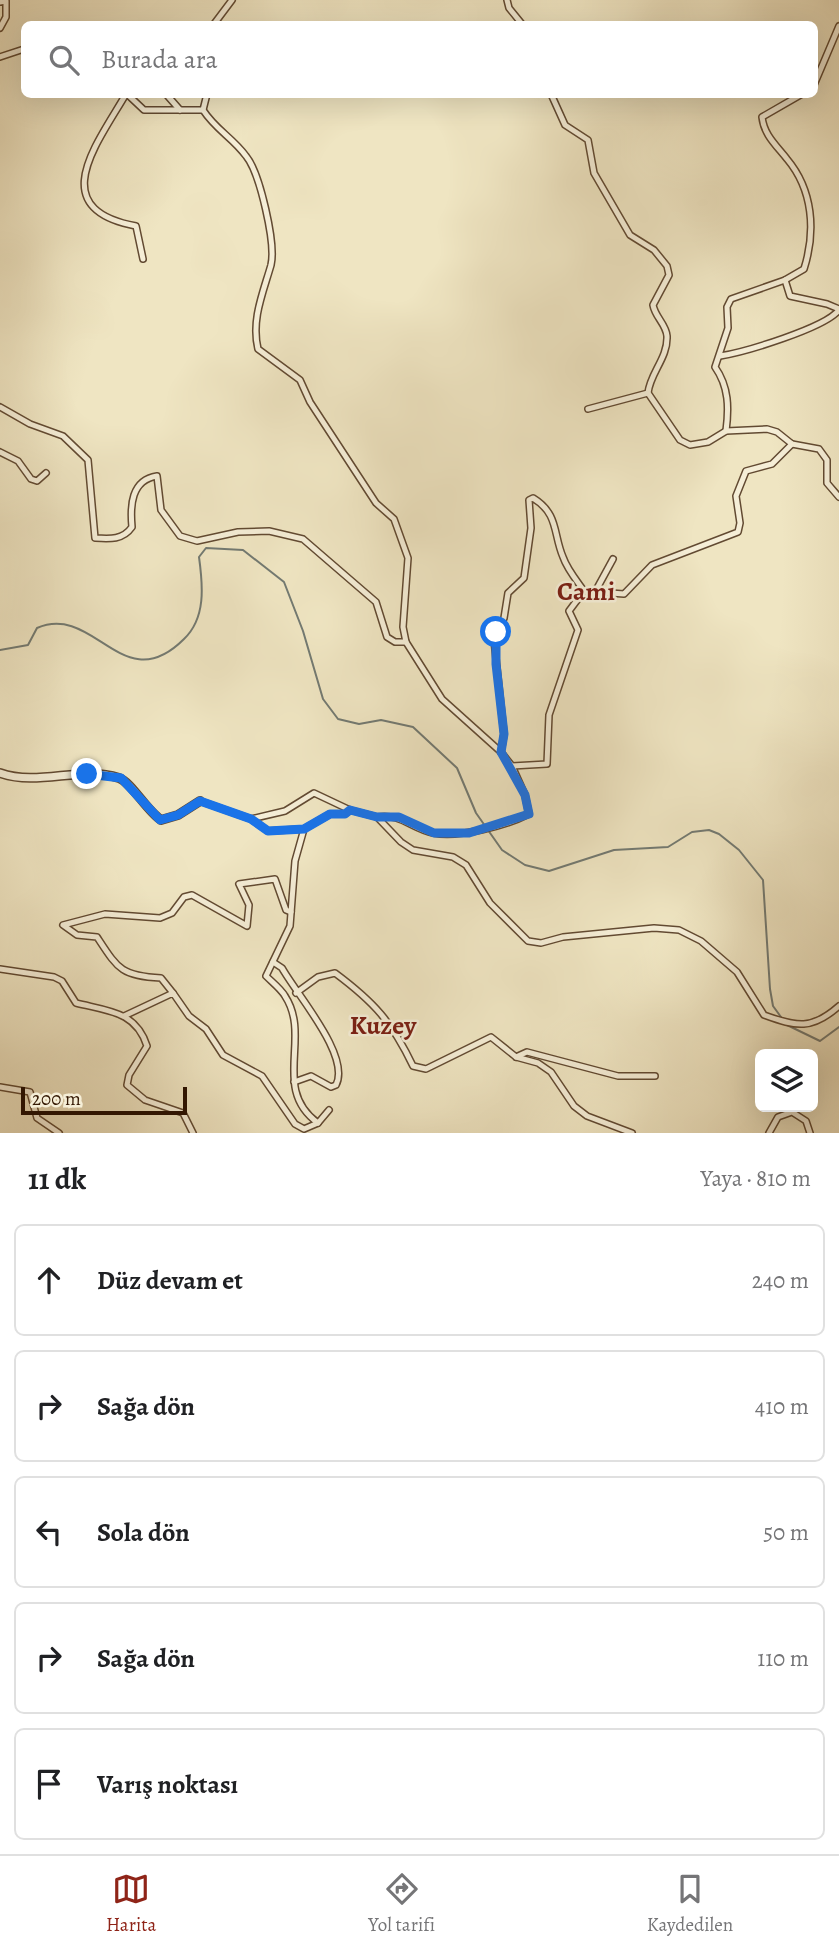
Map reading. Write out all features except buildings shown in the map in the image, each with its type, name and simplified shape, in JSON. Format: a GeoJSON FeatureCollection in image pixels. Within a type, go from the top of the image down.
{"type":"FeatureCollection","features":[{"type":"Feature","properties":{"kind":"street"},"geometry":{"type":"LineString","coordinates":[[216,21],[232,0]]}},
{"type":"Feature","properties":{"kind":"street"},"geometry":{"type":"LineString","coordinates":[[507,0],[509,8],[520,21]]}},
{"type":"Feature","properties":{"kind":"street"},"geometry":{"type":"LineString","coordinates":[[0,2],[6,1],[6,17],[0,28]]}},
{"type":"Feature","properties":{"kind":"street"},"geometry":{"type":"LineString","coordinates":[[818,76],[839,26]]}},
{"type":"Feature","properties":{"kind":"street"},"geometry":{"type":"LineString","coordinates":[[0,57],[21,50]]}},
{"type":"Feature","properties":{"kind":"street"},"geometry":{"type":"LineString","coordinates":[[125,98],[88,159],[84,189],[91,206],[120,223],[136,226],[143,259]]}},
{"type":"Feature","properties":{"kind":"street"},"geometry":{"type":"LineString","coordinates":[[131,98],[144,110],[203,110]]}},
{"type":"Feature","properties":{"kind":"street"},"geometry":{"type":"LineString","coordinates":[[170,98],[181,110]]}},
{"type":"Feature","properties":{"kind":"street"},"geometry":{"type":"LineString","coordinates":[[206,98],[203,110],[217,131],[230,137],[249,159],[271,226],[273,251],[254,331],[258,349],[300,380],[310,402],[376,503],[394,519],[408,558],[403,627],[406,642],[442,699],[501,752],[512,766],[525,795],[529,814],[469,833],[434,833],[399,817],[377,817],[350,810],[314,793],[285,811],[251,819]]}},
{"type":"Feature","properties":{"kind":"street"},"geometry":{"type":"LineString","coordinates":[[553,98],[565,125],[589,141],[594,173],[630,235],[654,250],[667,266],[669,275],[653,305],[666,330],[666,345],[662,360],[649,380],[648,393],[680,440],[690,444],[708,442],[726,432],[767,429],[777,432],[792,444],[819,449],[827,460],[827,483],[839,497]]}},
{"type":"Feature","properties":{"kind":"street"},"geometry":{"type":"LineString","coordinates":[[726,432],[729,411],[726,389],[715,367],[729,328],[727,307],[731,299],[785,280],[804,269],[812,243],[806,189],[766,132],[762,117],[795,98]]}},
{"type":"Feature","properties":{"kind":"street"},"geometry":{"type":"LineString","coordinates":[[720,356],[742,352],[803,329],[833,317],[839,310],[827,303],[790,296],[785,280]]}},
{"type":"Feature","properties":{"kind":"street"},"geometry":{"type":"LineString","coordinates":[[588,409],[648,393]]}},
{"type":"Feature","properties":{"kind":"street"},"geometry":{"type":"LineString","coordinates":[[0,407],[30,424],[63,436],[88,460],[95,538],[119,538],[128,533],[132,527],[130,508],[134,493],[150,478],[157,477],[160,484],[161,510],[180,536],[197,541],[238,532],[270,531],[303,540],[376,603],[387,637],[395,642],[406,642]]}},
{"type":"Feature","properties":{"kind":"street"},"geometry":{"type":"LineString","coordinates":[[584,591],[624,594],[652,565],[738,532],[740,523],[736,496],[746,471],[772,464],[792,444]]}},
{"type":"Feature","properties":{"kind":"street"},"geometry":{"type":"LineString","coordinates":[[0,452],[18,461],[31,479],[37,481],[46,473]]}},
{"type":"Feature","properties":{"kind":"street"},"geometry":{"type":"LineString","coordinates":[[501,752],[504,734],[495,640],[504,618],[508,593],[524,578],[531,528],[529,500],[533,498],[539,501],[555,523],[562,557],[584,591]]}},
{"type":"Feature","properties":{"kind":"street"},"geometry":{"type":"LineString","coordinates":[[595,592],[613,559]]}},
{"type":"Feature","properties":{"kind":"street"},"geometry":{"type":"LineString","coordinates":[[512,766],[547,764],[549,715],[578,630],[569,611],[584,591]]}},
{"type":"Feature","properties":{"kind":"street"},"geometry":{"type":"LineString","coordinates":[[0,773],[53,779],[87,774],[121,778],[160,820],[178,815],[200,801],[251,819],[268,831],[304,829],[330,814],[345,814],[350,810]]}},
{"type":"Feature","properties":{"kind":"street"},"geometry":{"type":"LineString","coordinates":[[377,817],[401,842],[413,850],[453,857],[466,865],[490,903],[528,941],[541,943],[563,937],[654,928],[680,930],[701,942],[737,972],[764,1014],[806,1025],[818,1023],[839,1006]]}},
{"type":"Feature","properties":{"kind":"street"},"geometry":{"type":"LineString","coordinates":[[304,829],[295,861],[290,926],[266,976],[285,996],[295,1025],[294,1091],[305,1113],[318,1123]]}},
{"type":"Feature","properties":{"kind":"street"},"geometry":{"type":"LineString","coordinates":[[291,912],[286,910],[275,878],[266,877],[239,884],[249,905],[247,926],[192,895],[184,897],[172,913],[160,918],[105,914],[63,925],[77,935],[97,937],[121,971],[166,981],[188,1016],[206,1029],[223,1055],[262,1076],[295,1124],[304,1129],[318,1123],[329,1110]]}},
{"type":"Feature","properties":{"kind":"street"},"geometry":{"type":"LineString","coordinates":[[272,962],[282,968],[333,1047],[340,1077],[336,1085],[331,1087],[311,1076],[294,1082]]}},
{"type":"Feature","properties":{"kind":"street"},"geometry":{"type":"LineString","coordinates":[[0,969],[54,977],[62,981],[76,1003],[124,1016],[141,1027],[147,1046],[129,1075],[127,1085],[145,1100],[183,1113],[193,1133]]}},
{"type":"Feature","properties":{"kind":"street"},"geometry":{"type":"LineString","coordinates":[[296,993],[318,978],[335,974],[382,1013],[396,1030],[413,1066],[426,1069],[492,1037],[516,1057],[538,1063],[551,1072],[574,1105],[587,1116],[632,1133]]}},
{"type":"Feature","properties":{"kind":"street"},"geometry":{"type":"LineString","coordinates":[[124,1016],[173,993]]}},
{"type":"Feature","properties":{"kind":"street"},"geometry":{"type":"LineString","coordinates":[[516,1057],[527,1052],[618,1076],[655,1076]]}},
{"type":"Feature","properties":{"kind":"street"},"geometry":{"type":"LineString","coordinates":[[0,1087],[30,1092],[37,1118],[59,1133]]}},
{"type":"Feature","properties":{"kind":"street"},"geometry":{"type":"LineString","coordinates":[[769,1133],[778,1117],[792,1112],[806,1121],[810,1133]]}},
{"type":"Feature","properties":{"kind":"waterway"},"geometry":{"type":"LineString","coordinates":[[0,650],[28,645],[37,628],[57,624],[76,628],[126,656],[143,660],[163,655],[184,639],[196,621],[202,590],[199,557],[206,548],[243,550],[284,582],[303,631],[323,699],[338,719],[359,724],[381,720],[413,727],[457,768],[476,813],[502,850],[525,865],[549,871],[614,850],[668,847],[692,832],[709,830],[719,834],[739,850],[763,880],[770,989],[773,1006],[781,1017]]}},
{"type":"Feature","properties":{"kind":"waterway"},"geometry":{"type":"LineString","coordinates":[[787,1025],[820,1041],[839,1027]]}},
{"type":"Feature","properties":{"kind":"district","name":"Cami"},"geometry":{"type":"Point","coordinates":[586,591]}},
{"type":"Feature","properties":{"kind":"district","name":"Kuzey"},"geometry":{"type":"Point","coordinates":[383,1025]}},
{"type":"Feature","properties":{"kind":"route"},"geometry":{"type":"LineString","coordinates":[[87,774],[121,778],[160,820],[178,815],[200,801],[251,819],[253,823],[268,831],[304,829],[330,814],[345,814],[350,810],[377,817],[399,817],[434,833],[469,833],[520,818],[529,814],[525,795],[512,766],[501,752],[504,734],[496,664],[496,632]]}}]}
